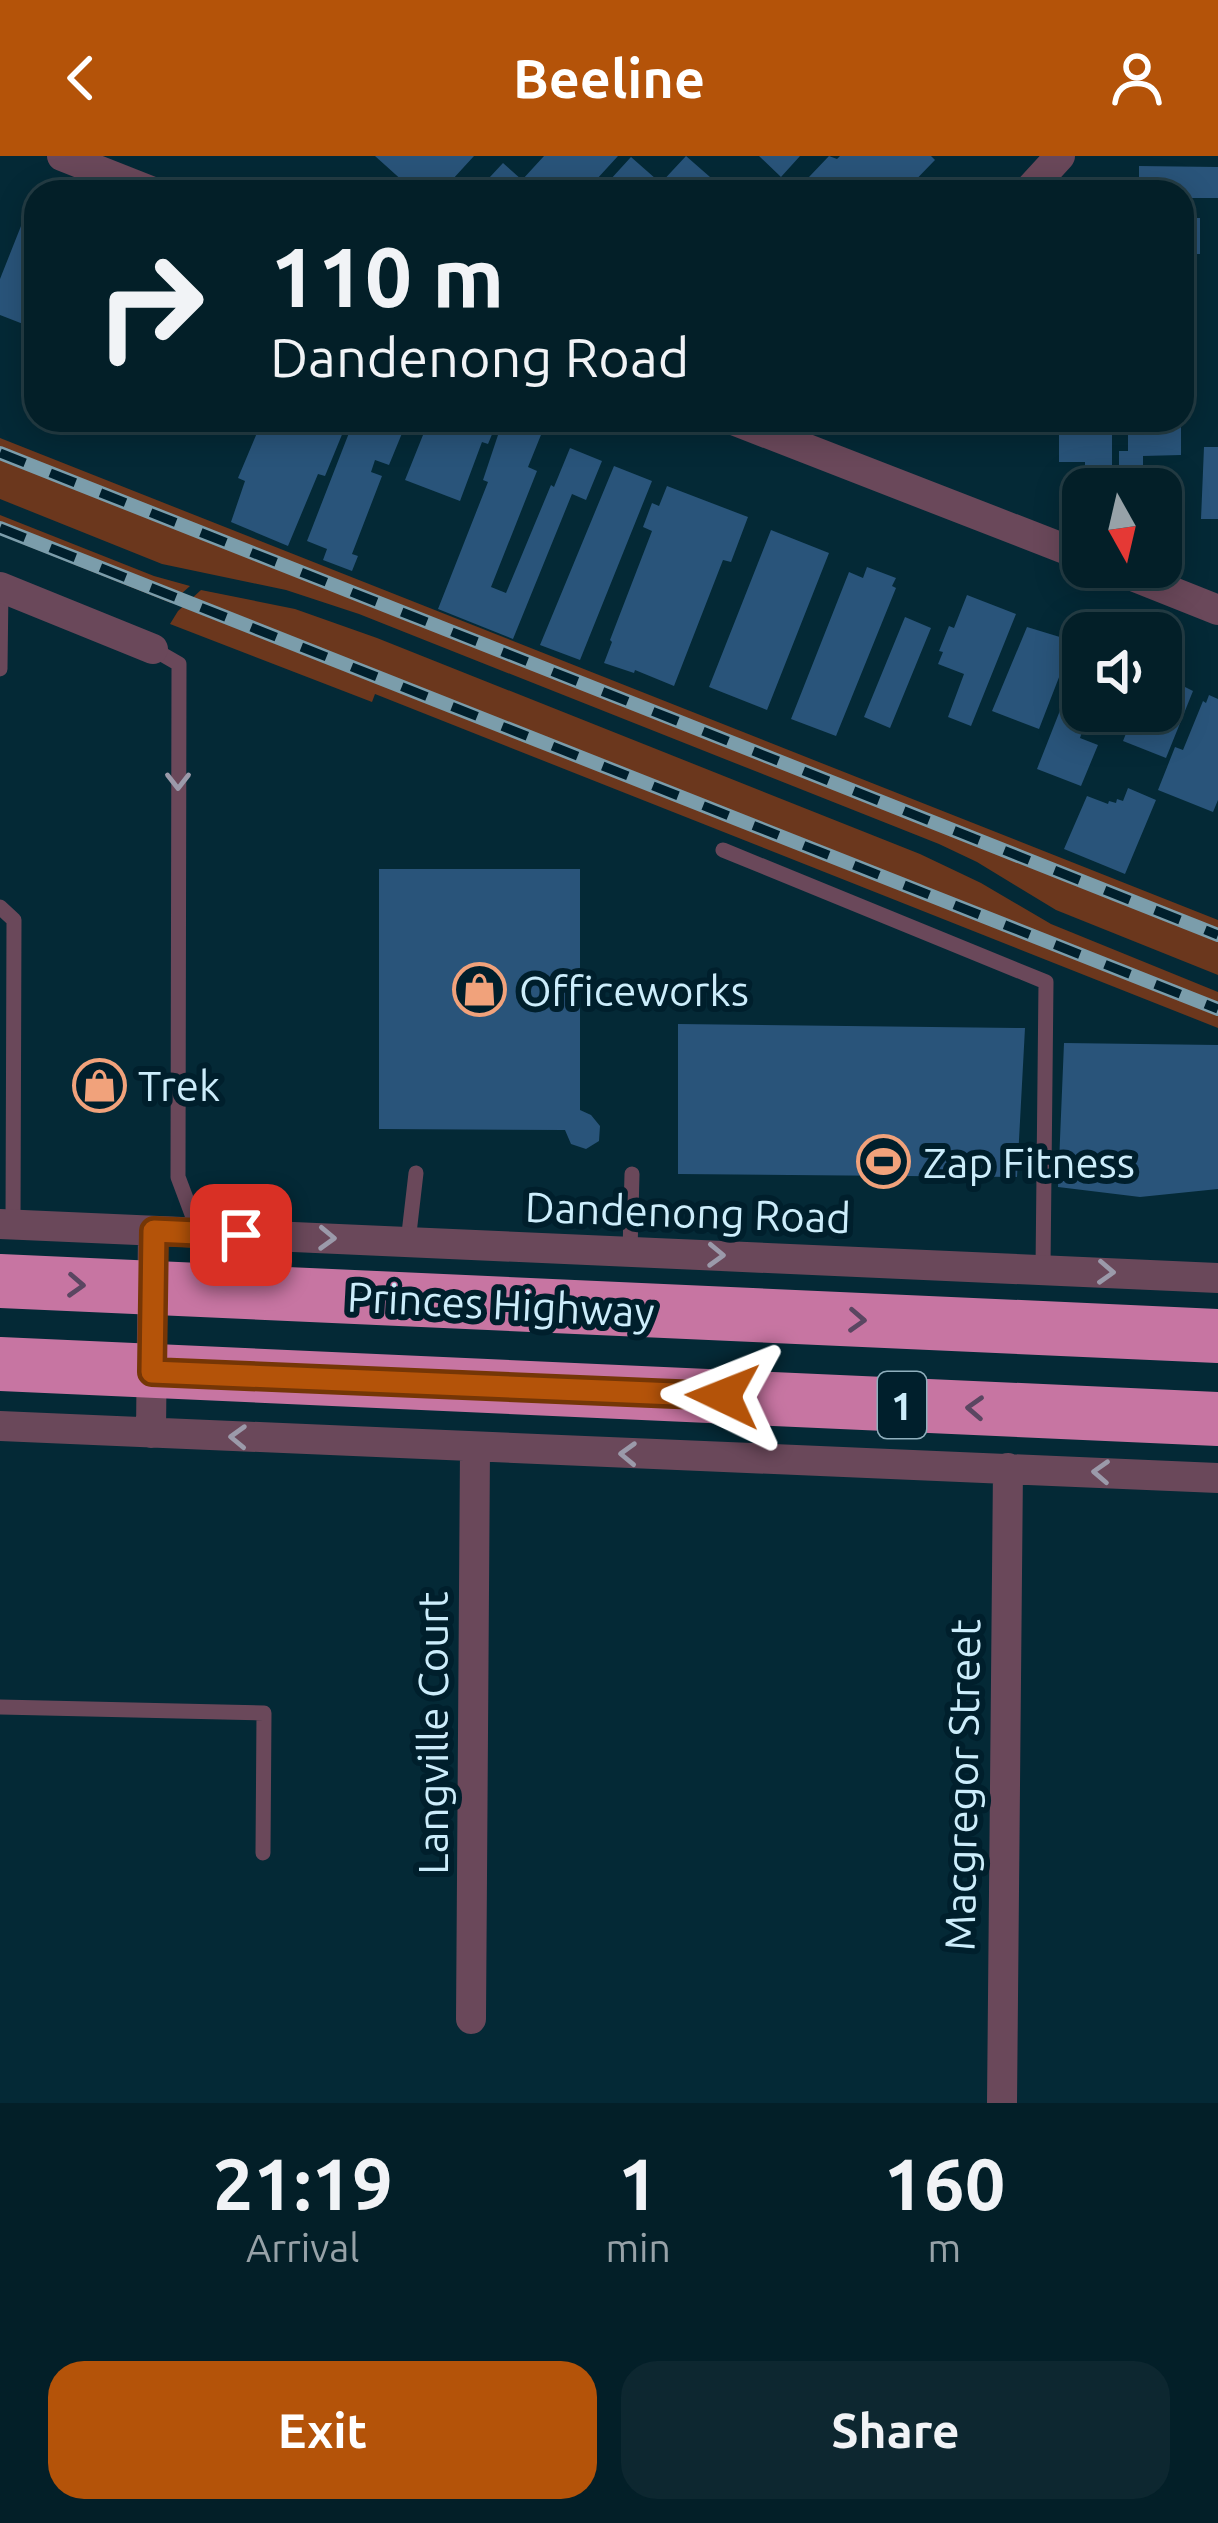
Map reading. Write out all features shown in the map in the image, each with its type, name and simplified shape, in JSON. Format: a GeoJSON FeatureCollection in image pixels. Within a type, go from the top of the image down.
{"type":"FeatureCollection","features":[{"type":"Feature","properties":{"kind":"highway","name":"Princes Highway"},"geometry":{"type":"LineString","coordinates":[[0,1281],[1218,1336]]}},
{"type":"Feature","properties":{"kind":"highway","name":"Princes Highway"},"geometry":{"type":"LineString","coordinates":[[0,1364],[1218,1419]]}},
{"type":"Feature","properties":{"kind":"street"},"geometry":{"type":"LineString","coordinates":[[62,156],[123,180]]}},
{"type":"Feature","properties":{"kind":"street"},"geometry":{"type":"LineString","coordinates":[[1038,180],[1060,156]]}},
{"type":"Feature","properties":{"kind":"street"},"geometry":{"type":"LineString","coordinates":[[775,432],[1062,548]]}},
{"type":"Feature","properties":{"kind":"street"},"geometry":{"type":"LineString","coordinates":[[0,588],[166,656]]}},
{"type":"Feature","properties":{"kind":"street"},"geometry":{"type":"LineString","coordinates":[[1163,588],[1218,610]]}},
{"type":"Feature","properties":{"kind":"street","name":"Dandenong Road"},"geometry":{"type":"LineString","coordinates":[[7,1225],[1218,1278]]}},
{"type":"Feature","properties":{"kind":"street"},"geometry":{"type":"LineString","coordinates":[[151,1433],[154,1231]]}},
{"type":"Feature","properties":{"kind":"street"},"geometry":{"type":"LineString","coordinates":[[0,1426],[1218,1478]]}},
{"type":"Feature","properties":{"kind":"street","name":"Langville Court"},"geometry":{"type":"LineString","coordinates":[[471,2018],[476,1448]]}},
{"type":"Feature","properties":{"kind":"street","name":"Macgregor Street"},"geometry":{"type":"LineString","coordinates":[[1002,2103],[1008,1468]]}},
{"type":"Feature","properties":{"kind":"lane"},"geometry":{"type":"LineString","coordinates":[[0,588],[0,669]]}},
{"type":"Feature","properties":{"kind":"lane"},"geometry":{"type":"LineString","coordinates":[[166,656],[178,1177],[199,1233]]}},
{"type":"Feature","properties":{"kind":"lane"},"geometry":{"type":"LineString","coordinates":[[724,850],[1046,982],[1043,1269]]}},
{"type":"Feature","properties":{"kind":"lane"},"geometry":{"type":"LineString","coordinates":[[0,907],[14,920],[7,1225]]}},
{"type":"Feature","properties":{"kind":"lane"},"geometry":{"type":"LineString","coordinates":[[407,1242],[416,1173]]}},
{"type":"Feature","properties":{"kind":"lane"},"geometry":{"type":"LineString","coordinates":[[630,1251],[632,1174]]}},
{"type":"Feature","properties":{"kind":"lane"},"geometry":{"type":"LineString","coordinates":[[0,1708],[264,1713],[263,1853]]}},
{"type":"Feature","properties":{"kind":"shaded area"},"geometry":{"type":"Polygon","coordinates":[[[0,438],[1218,920],[1218,975],[1056,910],[939,844],[359,614],[286,590],[162,564],[0,499],[0,438]]]}},
{"type":"Feature","properties":{"kind":"shaded area"},"geometry":{"type":"Polygon","coordinates":[[[0,515],[190,586],[171,603],[0,535],[0,515]]]}},
{"type":"Feature","properties":{"kind":"shaded area"},"geometry":{"type":"Polygon","coordinates":[[[201,590],[295,609],[377,638],[920,854],[1051,924],[1218,992],[1218,1028],[375,694],[372,702],[170,624],[201,590]]]}},
{"type":"Feature","properties":{"kind":"building"},"geometry":{"type":"Polygon","coordinates":[[[375,156],[474,156],[452,180],[402,180],[375,156]]]}},
{"type":"Feature","properties":{"kind":"building"},"geometry":{"type":"Polygon","coordinates":[[[544,156],[618,156],[596,180],[522,180],[544,156]]]}},
{"type":"Feature","properties":{"kind":"building"},"geometry":{"type":"Polygon","coordinates":[[[686,156],[710,177],[707,180],[664,180],[686,156]]]}},
{"type":"Feature","properties":{"kind":"building"},"geometry":{"type":"Polygon","coordinates":[[[759,156],[800,156],[781,177],[759,156]]]}},
{"type":"Feature","properties":{"kind":"building"},"geometry":{"type":"Polygon","coordinates":[[[829,156],[931,156],[935,160],[916,180],[809,177],[829,156]]]}},
{"type":"Feature","properties":{"kind":"building"},"geometry":{"type":"Polygon","coordinates":[[[631,157],[656,179],[655,180],[610,180],[631,157]]]}},
{"type":"Feature","properties":{"kind":"building"},"geometry":{"type":"Polygon","coordinates":[[[503,163],[522,180],[487,180],[503,163]]]}},
{"type":"Feature","properties":{"kind":"building"},"geometry":{"type":"Polygon","coordinates":[[[1139,166],[1218,167],[1218,198],[1194,198],[1194,180],[1139,180],[1139,166]]]}},
{"type":"Feature","properties":{"kind":"building"},"geometry":{"type":"Polygon","coordinates":[[[1194,218],[1200,218],[1200,254],[1194,254],[1194,218]]]}},
{"type":"Feature","properties":{"kind":"building"},"geometry":{"type":"Polygon","coordinates":[[[24,227],[24,324],[0,315],[0,279],[24,227]]]}},
{"type":"Feature","properties":{"kind":"building"},"geometry":{"type":"Polygon","coordinates":[[[257,432],[343,432],[325,476],[318,474],[288,546],[231,522],[245,481],[238,478],[257,432]]]}},
{"type":"Feature","properties":{"kind":"building"},"geometry":{"type":"Polygon","coordinates":[[[349,432],[403,432],[389,465],[375,460],[371,472],[382,476],[352,554],[358,556],[352,571],[323,560],[327,549],[307,541],[349,432]]]}},
{"type":"Feature","properties":{"kind":"building"},"geometry":{"type":"Polygon","coordinates":[[[424,432],[493,432],[488,444],[482,442],[460,501],[405,480],[424,432]]]}},
{"type":"Feature","properties":{"kind":"building"},"geometry":{"type":"Polygon","coordinates":[[[499,432],[542,432],[528,467],[537,471],[491,587],[506,593],[570,448],[602,461],[586,500],[572,494],[513,639],[438,609],[488,482],[483,480],[499,432]]]}},
{"type":"Feature","properties":{"kind":"building"},"geometry":{"type":"Polygon","coordinates":[[[1112,432],[1112,466],[1059,462],[1059,433],[1052,433],[1112,432]]]}},
{"type":"Feature","properties":{"kind":"building"},"geometry":{"type":"Polygon","coordinates":[[[1128,432],[1181,432],[1181,455],[1143,456],[1143,468],[1119,468],[1119,451],[1128,451],[1128,432]]]}},
{"type":"Feature","properties":{"kind":"building"},"geometry":{"type":"Polygon","coordinates":[[[1204,447],[1218,447],[1218,519],[1201,519],[1204,447]]]}},
{"type":"Feature","properties":{"kind":"building"},"geometry":{"type":"Polygon","coordinates":[[[614,466],[652,481],[580,660],[540,645],[614,466]]]}},
{"type":"Feature","properties":{"kind":"building"},"geometry":{"type":"Polygon","coordinates":[[[667,486],[748,517],[731,562],[723,560],[674,686],[604,663],[652,531],[643,527],[652,503],[659,506],[667,486]]]}},
{"type":"Feature","properties":{"kind":"building"},"geometry":{"type":"Polygon","coordinates":[[[771,530],[829,553],[767,710],[709,687],[771,530]]]}},
{"type":"Feature","properties":{"kind":"building"},"geometry":{"type":"Polygon","coordinates":[[[867,567],[896,578],[892,586],[896,588],[836,736],[791,719],[849,572],[863,578],[867,567]]]}},
{"type":"Feature","properties":{"kind":"building"},"geometry":{"type":"Polygon","coordinates":[[[967,595],[1016,614],[971,726],[948,717],[964,674],[938,664],[949,626],[954,628],[967,595]]]}},
{"type":"Feature","properties":{"kind":"building"},"geometry":{"type":"Polygon","coordinates":[[[905,617],[931,628],[890,728],[864,717],[905,617]]]}},
{"type":"Feature","properties":{"kind":"building"},"geometry":{"type":"Polygon","coordinates":[[[1027,627],[1062,638],[1062,669],[1039,729],[992,711],[1027,627]]]}},
{"type":"Feature","properties":{"kind":"building"},"geometry":{"type":"Polygon","coordinates":[[[1182,686],[1193,691],[1182,718],[1182,686]]]}},
{"type":"Feature","properties":{"kind":"building"},"geometry":{"type":"Polygon","coordinates":[[[1209,695],[1218,699],[1218,800],[1213,812],[1158,790],[1175,747],[1183,750],[1209,695]]]}},
{"type":"Feature","properties":{"kind":"building"},"geometry":{"type":"Polygon","coordinates":[[[1062,705],[1062,732],[1082,732],[1080,738],[1098,745],[1081,786],[1037,769],[1062,705]]]}},
{"type":"Feature","properties":{"kind":"building"},"geometry":{"type":"Polygon","coordinates":[[[1127,732],[1176,732],[1166,758],[1123,741],[1127,732]]]}},
{"type":"Feature","properties":{"kind":"building"},"geometry":{"type":"Polygon","coordinates":[[[1128,788],[1156,800],[1125,874],[1064,849],[1087,796],[1116,803],[1123,801],[1128,788]]]}},
{"type":"Feature","properties":{"kind":"building","name":"Officeworks"},"geometry":{"type":"Polygon","coordinates":[[[379,869],[580,869],[580,1110],[600,1126],[599,1141],[586,1149],[571,1144],[565,1130],[379,1129],[379,869]]]}},
{"type":"Feature","properties":{"kind":"building"},"geometry":{"type":"Polygon","coordinates":[[[678,1024],[1025,1028],[1017,1177],[678,1174],[678,1024]]]}},
{"type":"Feature","properties":{"kind":"building"},"geometry":{"type":"Polygon","coordinates":[[[1064,1043],[1218,1045],[1218,1189],[1140,1197],[1058,1187],[1064,1043]]]}},
{"type":"Feature","properties":{"kind":"railway"},"geometry":{"type":"LineString","coordinates":[[0,453],[1218,935]]}},
{"type":"Feature","properties":{"kind":"railway"},"geometry":{"type":"LineString","coordinates":[[0,528],[1218,1009]]}},
{"type":"Feature","properties":{"kind":"place","name":"Officeworks"},"geometry":{"type":"Point","coordinates":[480,990]}},
{"type":"Feature","properties":{"kind":"place","name":"Trek"},"geometry":{"type":"Point","coordinates":[99,1085]}},
{"type":"Feature","properties":{"kind":"place","name":"Zap Fitness"},"geometry":{"type":"Point","coordinates":[884,1162]}},
{"type":"Feature","properties":{"kind":"route"},"geometry":{"type":"LineString","coordinates":[[241,1235],[154,1231],[152,1372],[723,1396]]}}]}
